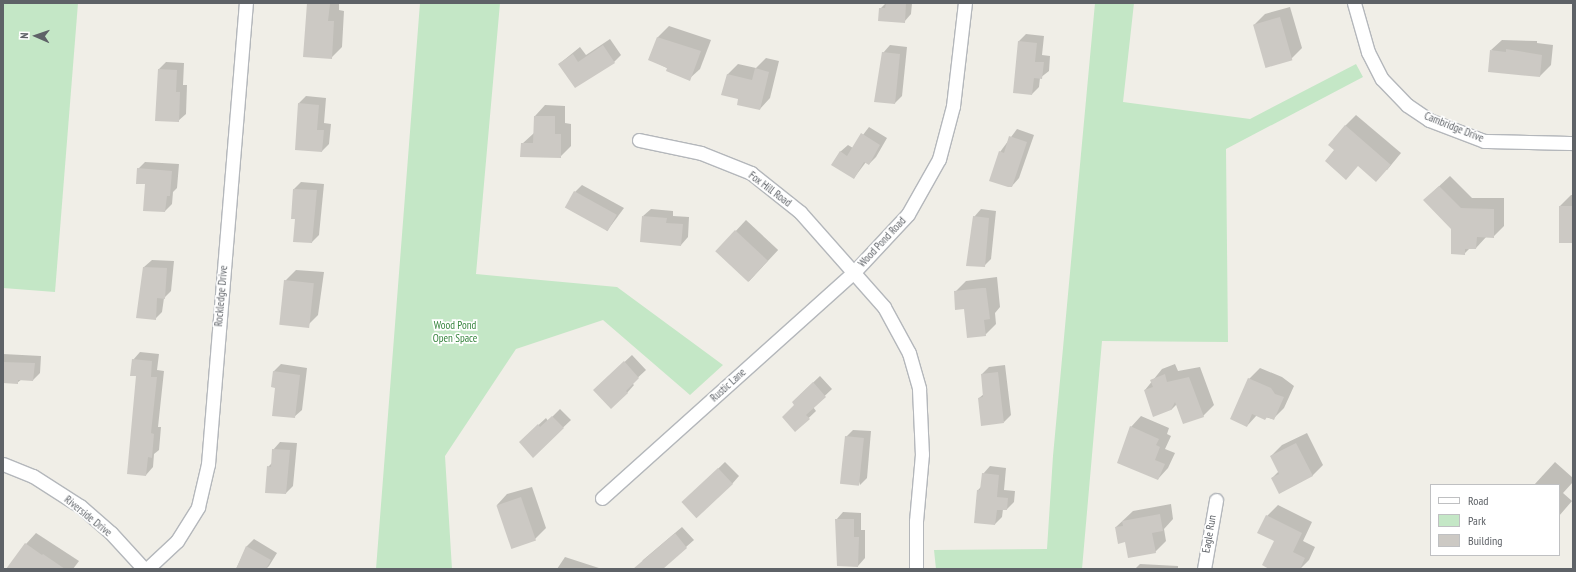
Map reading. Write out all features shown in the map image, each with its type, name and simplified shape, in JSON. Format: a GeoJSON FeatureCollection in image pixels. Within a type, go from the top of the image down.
{"type":"FeatureCollection","features":[{"type":"Feature","properties":{"kind":"street","name":"Rockledge Drive"},"geometry":{"type":"LineString","coordinates":[[145,569],[177,541],[198,507],[208,464],[246,3]]}},
{"type":"Feature","properties":{"kind":"street","name":"Wood Pond Road"},"geometry":{"type":"LineString","coordinates":[[916,569],[916,521],[922,454],[919,389],[909,353],[898,330],[884,307],[854,272],[908,214],[939,159],[953,106],[965,3]]}},
{"type":"Feature","properties":{"kind":"street","name":"Cambridge Drive"},"geometry":{"type":"LineString","coordinates":[[1354,3],[1368,52],[1382,79],[1407,105],[1430,120],[1484,141],[1573,143]]}},
{"type":"Feature","properties":{"kind":"street","name":"Fox Hill Road"},"geometry":{"type":"LineString","coordinates":[[639,140],[701,154],[751,173],[800,212],[854,272]]}},
{"type":"Feature","properties":{"kind":"street","name":"Rustic Lane"},"geometry":{"type":"LineString","coordinates":[[602,498],[854,272]]}},
{"type":"Feature","properties":{"kind":"street","name":"Riverside Drive"},"geometry":{"type":"LineString","coordinates":[[3,464],[34,476],[80,506],[111,534],[145,569]]}},
{"type":"Feature","properties":{"kind":"street","name":"Eagle Run"},"geometry":{"type":"LineString","coordinates":[[1204,569],[1216,500]]}},
{"type":"Feature","properties":{"kind":"green space"},"geometry":{"type":"Polygon","coordinates":[[[3,3],[78,3],[55,292],[3,288],[3,3]]]}},
{"type":"Feature","properties":{"kind":"green space","name":"Wood Pond Open Space"},"geometry":{"type":"Polygon","coordinates":[[[420,3],[500,3],[476,274],[617,287],[723,365],[690,395],[603,320],[516,349],[445,456],[452,569],[376,569],[420,3]]]}},
{"type":"Feature","properties":{"kind":"green space"},"geometry":{"type":"Polygon","coordinates":[[[1095,3],[1134,3],[1123,102],[1250,119],[1356,64],[1363,77],[1226,149],[1228,342],[1102,341],[1082,569],[936,569],[934,550],[1047,549],[1053,456],[1095,3]]]}},
{"type":"Feature","properties":{"kind":"building"},"geometry":{"type":"Polygon","coordinates":[[[307,3],[330,4],[328,21],[334,21],[332,59],[303,57],[307,3]]]}},
{"type":"Feature","properties":{"kind":"building"},"geometry":{"type":"Polygon","coordinates":[[[886,3],[906,3],[905,23],[878,21],[879,8],[885,8],[886,3]]]}},
{"type":"Feature","properties":{"kind":"building"},"geometry":{"type":"Polygon","coordinates":[[[1280,17],[1292,60],[1265,68],[1253,25],[1280,17]]]}},
{"type":"Feature","properties":{"kind":"building"},"geometry":{"type":"Polygon","coordinates":[[[657,37],[701,51],[690,81],[666,71],[667,68],[648,60],[657,37]]]}},
{"type":"Feature","properties":{"kind":"building"},"geometry":{"type":"Polygon","coordinates":[[[1018,41],[1037,43],[1035,62],[1044,62],[1042,79],[1034,78],[1032,95],[1013,93],[1018,41]]]}},
{"type":"Feature","properties":{"kind":"building"},"geometry":{"type":"Polygon","coordinates":[[[603,45],[615,63],[575,88],[558,64],[573,54],[578,62],[603,45]]]}},
{"type":"Feature","properties":{"kind":"building"},"geometry":{"type":"Polygon","coordinates":[[[1506,49],[1542,55],[1540,77],[1488,72],[1490,50],[1506,52],[1506,49]]]}},
{"type":"Feature","properties":{"kind":"building"},"geometry":{"type":"Polygon","coordinates":[[[882,52],[900,54],[895,104],[874,102],[882,52]]]}},
{"type":"Feature","properties":{"kind":"building"},"geometry":{"type":"Polygon","coordinates":[[[755,68],[769,72],[760,110],[737,105],[738,99],[721,95],[727,74],[752,80],[755,68]]]}},
{"type":"Feature","properties":{"kind":"building"},"geometry":{"type":"Polygon","coordinates":[[[158,69],[177,70],[176,92],[180,92],[179,122],[155,121],[158,69]]]}},
{"type":"Feature","properties":{"kind":"building"},"geometry":{"type":"Polygon","coordinates":[[[298,103],[319,105],[317,130],[324,130],[322,152],[295,150],[298,103]]]}},
{"type":"Feature","properties":{"kind":"building"},"geometry":{"type":"Polygon","coordinates":[[[534,116],[555,116],[555,134],[561,134],[561,158],[520,157],[521,143],[533,143],[534,116]]]}},
{"type":"Feature","properties":{"kind":"building"},"geometry":{"type":"Polygon","coordinates":[[[1345,125],[1391,165],[1376,182],[1358,166],[1346,180],[1325,161],[1334,150],[1328,145],[1345,125]]]}},
{"type":"Feature","properties":{"kind":"building"},"geometry":{"type":"Polygon","coordinates":[[[861,133],[880,145],[869,165],[864,162],[854,179],[831,165],[840,151],[847,156],[861,133]]]}},
{"type":"Feature","properties":{"kind":"building"},"geometry":{"type":"Polygon","coordinates":[[[1009,136],[1027,142],[1012,187],[989,181],[999,151],[1004,153],[1009,136]]]}},
{"type":"Feature","properties":{"kind":"building"},"geometry":{"type":"Polygon","coordinates":[[[137,168],[172,171],[170,196],[167,196],[165,212],[143,211],[145,184],[136,184],[137,168]]]}},
{"type":"Feature","properties":{"kind":"building"},"geometry":{"type":"Polygon","coordinates":[[[1439,186],[1461,208],[1494,209],[1494,238],[1477,237],[1476,249],[1465,249],[1465,255],[1451,254],[1451,229],[1423,200],[1439,186]]]}},
{"type":"Feature","properties":{"kind":"building"},"geometry":{"type":"Polygon","coordinates":[[[293,189],[317,190],[312,243],[293,242],[295,219],[291,219],[293,189]]]}},
{"type":"Feature","properties":{"kind":"building"},"geometry":{"type":"Polygon","coordinates":[[[574,191],[617,215],[608,231],[565,208],[574,191]]]}},
{"type":"Feature","properties":{"kind":"building"},"geometry":{"type":"Polygon","coordinates":[[[1559,206],[1573,206],[1573,243],[1559,243],[1559,206]]]}},
{"type":"Feature","properties":{"kind":"building"},"geometry":{"type":"Polygon","coordinates":[[[642,216],[667,218],[666,223],[683,224],[681,246],[640,242],[642,216]]]}},
{"type":"Feature","properties":{"kind":"building"},"geometry":{"type":"Polygon","coordinates":[[[973,216],[989,218],[985,267],[966,266],[973,216]]]}},
{"type":"Feature","properties":{"kind":"building"},"geometry":{"type":"Polygon","coordinates":[[[735,230],[768,261],[748,282],[715,251],[735,230]]]}},
{"type":"Feature","properties":{"kind":"building"},"geometry":{"type":"Polygon","coordinates":[[[143,267],[167,268],[165,299],[157,298],[156,320],[136,318],[143,267]]]}},
{"type":"Feature","properties":{"kind":"building"},"geometry":{"type":"Polygon","coordinates":[[[284,280],[314,283],[309,328],[279,325],[284,280]]]}},
{"type":"Feature","properties":{"kind":"building"},"geometry":{"type":"Polygon","coordinates":[[[986,288],[990,319],[984,320],[986,336],[967,338],[964,309],[955,310],[954,291],[986,288]]]}},
{"type":"Feature","properties":{"kind":"building"},"geometry":{"type":"Polygon","coordinates":[[[132,359],[152,361],[151,377],[157,377],[151,433],[154,434],[152,458],[148,457],[146,476],[127,474],[136,376],[130,376],[132,359]]]}},
{"type":"Feature","properties":{"kind":"building"},"geometry":{"type":"Polygon","coordinates":[[[624,361],[639,378],[626,391],[628,393],[611,409],[593,390],[624,361]]]}},
{"type":"Feature","properties":{"kind":"building"},"geometry":{"type":"Polygon","coordinates":[[[3,362],[35,363],[33,381],[18,380],[18,384],[3,383],[3,362]]]}},
{"type":"Feature","properties":{"kind":"building"},"geometry":{"type":"Polygon","coordinates":[[[273,371],[300,375],[295,418],[272,416],[275,388],[271,387],[273,371]]]}},
{"type":"Feature","properties":{"kind":"building"},"geometry":{"type":"Polygon","coordinates":[[[998,372],[1004,423],[981,426],[978,398],[983,397],[981,374],[998,372]]]}},
{"type":"Feature","properties":{"kind":"building"},"geometry":{"type":"Polygon","coordinates":[[[1165,374],[1167,382],[1189,377],[1204,417],[1183,424],[1175,402],[1171,410],[1153,417],[1144,390],[1153,387],[1150,380],[1165,374]]]}},
{"type":"Feature","properties":{"kind":"building"},"geometry":{"type":"Polygon","coordinates":[[[1248,378],[1271,388],[1275,394],[1284,397],[1274,420],[1267,417],[1265,420],[1252,414],[1247,427],[1230,419],[1248,378]]]}},
{"type":"Feature","properties":{"kind":"building"},"geometry":{"type":"Polygon","coordinates":[[[813,382],[826,397],[806,415],[810,419],[795,432],[782,417],[794,405],[792,402],[813,382]]]}},
{"type":"Feature","properties":{"kind":"building"},"geometry":{"type":"Polygon","coordinates":[[[552,416],[564,428],[533,458],[519,442],[538,424],[540,427],[552,416]]]}},
{"type":"Feature","properties":{"kind":"building"},"geometry":{"type":"Polygon","coordinates":[[[1130,426],[1159,439],[1156,445],[1160,447],[1155,460],[1165,464],[1158,480],[1117,463],[1130,426]]]}},
{"type":"Feature","properties":{"kind":"building"},"geometry":{"type":"Polygon","coordinates":[[[845,436],[864,438],[859,486],[840,484],[845,436]]]}},
{"type":"Feature","properties":{"kind":"building"},"geometry":{"type":"Polygon","coordinates":[[[1296,443],[1313,476],[1279,494],[1271,478],[1279,474],[1270,456],[1296,443]]]}},
{"type":"Feature","properties":{"kind":"building"},"geometry":{"type":"Polygon","coordinates":[[[272,449],[290,450],[286,494],[265,493],[267,466],[271,467],[272,449]]]}},
{"type":"Feature","properties":{"kind":"building"},"geometry":{"type":"Polygon","coordinates":[[[718,468],[733,484],[696,518],[681,502],[718,468]]]}},
{"type":"Feature","properties":{"kind":"building"},"geometry":{"type":"Polygon","coordinates":[[[982,473],[999,475],[997,497],[1008,498],[1007,510],[997,510],[995,525],[974,523],[977,490],[980,490],[982,473]]]}},
{"type":"Feature","properties":{"kind":"building"},"geometry":{"type":"Polygon","coordinates":[[[521,497],[536,540],[511,549],[496,505],[521,497]]]}},
{"type":"Feature","properties":{"kind":"building"},"geometry":{"type":"Polygon","coordinates":[[[1160,514],[1163,531],[1152,533],[1156,553],[1128,558],[1125,542],[1118,544],[1115,527],[1123,526],[1122,521],[1160,514]]]}},
{"type":"Feature","properties":{"kind":"building"},"geometry":{"type":"Polygon","coordinates":[[[1266,515],[1302,533],[1293,552],[1305,558],[1300,569],[1269,569],[1262,565],[1274,541],[1257,533],[1266,515]]]}},
{"type":"Feature","properties":{"kind":"building"},"geometry":{"type":"Polygon","coordinates":[[[835,519],[854,519],[854,537],[859,537],[858,567],[837,566],[835,519]]]}},
{"type":"Feature","properties":{"kind":"building"},"geometry":{"type":"Polygon","coordinates":[[[675,533],[687,548],[663,569],[633,569],[675,533]]]}},
{"type":"Feature","properties":{"kind":"building"},"geometry":{"type":"Polygon","coordinates":[[[25,543],[42,555],[43,554],[65,569],[6,569],[25,543]]]}},
{"type":"Feature","properties":{"kind":"building"},"geometry":{"type":"Polygon","coordinates":[[[246,546],[271,560],[266,569],[236,569],[246,546]]]}}]}
